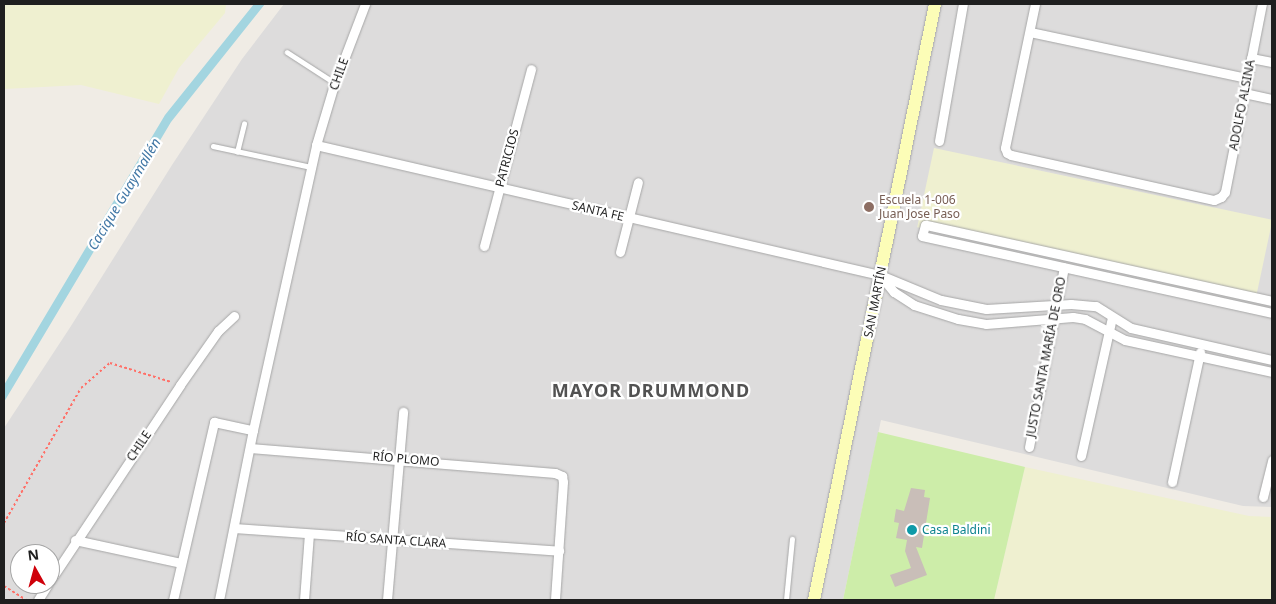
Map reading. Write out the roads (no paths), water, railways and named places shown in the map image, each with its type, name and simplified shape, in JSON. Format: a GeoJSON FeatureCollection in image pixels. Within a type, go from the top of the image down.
{"type":"FeatureCollection","features":[{"type":"Feature","properties":{"kind":"main road","name":"SAN MARTÍN"},"geometry":{"type":"LineString","coordinates":[[814,600],[935,4]]}},
{"type":"Feature","properties":{"kind":"street","name":"CHILE"},"geometry":{"type":"LineString","coordinates":[[219,600],[253,430],[316,145],[335,83],[366,4]]}},
{"type":"Feature","properties":{"kind":"street"},"geometry":{"type":"LineString","coordinates":[[939,141],[963,4]]}},
{"type":"Feature","properties":{"kind":"street"},"geometry":{"type":"LineString","coordinates":[[1035,4],[1030,32],[1247,78]]}},
{"type":"Feature","properties":{"kind":"street","name":"ADOLFO ALSINA"},"geometry":{"type":"LineString","coordinates":[[1030,32],[1005,148],[1007,153],[1214,200],[1225,192],[1262,4]]}},
{"type":"Feature","properties":{"kind":"street"},"geometry":{"type":"LineString","coordinates":[[1251,58],[1272,62]]}},
{"type":"Feature","properties":{"kind":"street","name":"PATRICIOS"},"geometry":{"type":"LineString","coordinates":[[484,246],[531,69]]}},
{"type":"Feature","properties":{"kind":"street"},"geometry":{"type":"LineString","coordinates":[[1244,93],[1272,99]]}},
{"type":"Feature","properties":{"kind":"street","name":"SANTA FE"},"geometry":{"type":"LineString","coordinates":[[316,145],[880,275],[942,300],[986,309],[1082,304],[1096,306],[1131,328],[1272,360]]}},
{"type":"Feature","properties":{"kind":"street"},"geometry":{"type":"LineString","coordinates":[[620,252],[638,182]]}},
{"type":"Feature","properties":{"kind":"street"},"geometry":{"type":"LineString","coordinates":[[1272,300],[925,225],[922,236],[1272,313]]}},
{"type":"Feature","properties":{"kind":"street","name":"JUSTO SANTA MARÍA DE ORO"},"geometry":{"type":"LineString","coordinates":[[1028,447],[1064,266]]}},
{"type":"Feature","properties":{"kind":"street"},"geometry":{"type":"LineString","coordinates":[[880,275],[894,292],[914,305],[958,319],[986,324],[1073,317],[1085,319],[1126,340],[1272,372]]}},
{"type":"Feature","properties":{"kind":"street"},"geometry":{"type":"LineString","coordinates":[[914,305],[918,290]]}},
{"type":"Feature","properties":{"kind":"street"},"geometry":{"type":"LineString","coordinates":[[986,309],[986,324]]}},
{"type":"Feature","properties":{"kind":"street","name":"CHILE"},"geometry":{"type":"LineString","coordinates":[[60,565],[180,385],[218,331],[234,316]]}},
{"type":"Feature","properties":{"kind":"street"},"geometry":{"type":"LineString","coordinates":[[1081,456],[1112,317]]}},
{"type":"Feature","properties":{"kind":"street"},"geometry":{"type":"LineString","coordinates":[[1172,482],[1201,344]]}},
{"type":"Feature","properties":{"kind":"street"},"geometry":{"type":"LineString","coordinates":[[387,600],[397,458],[403,412]]}},
{"type":"Feature","properties":{"kind":"street"},"geometry":{"type":"LineString","coordinates":[[173,600],[214,422],[253,430]]}},
{"type":"Feature","properties":{"kind":"street","name":"RÍO PLOMO"},"geometry":{"type":"LineString","coordinates":[[250,448],[397,458],[555,473],[562,476],[563,482],[559,551]]}},
{"type":"Feature","properties":{"kind":"street"},"geometry":{"type":"LineString","coordinates":[[1263,497],[1272,460]]}},
{"type":"Feature","properties":{"kind":"street","name":"RÍO SANTA CLARA"},"geometry":{"type":"LineString","coordinates":[[234,528],[559,551]]}},
{"type":"Feature","properties":{"kind":"street"},"geometry":{"type":"LineString","coordinates":[[304,600],[309,534]]}},
{"type":"Feature","properties":{"kind":"street"},"geometry":{"type":"LineString","coordinates":[[75,540],[181,563]]}},
{"type":"Feature","properties":{"kind":"street"},"geometry":{"type":"LineString","coordinates":[[555,600],[559,551]]}},
{"type":"Feature","properties":{"kind":"lane"},"geometry":{"type":"LineString","coordinates":[[287,52],[335,83]]}},
{"type":"Feature","properties":{"kind":"lane"},"geometry":{"type":"LineString","coordinates":[[237,152],[244,124]]}},
{"type":"Feature","properties":{"kind":"lane"},"geometry":{"type":"LineString","coordinates":[[213,146],[311,167]]}},
{"type":"Feature","properties":{"kind":"lane"},"geometry":{"type":"LineString","coordinates":[[786,600],[792,539]]}},
{"type":"Feature","properties":{"kind":"water","name":"Cacique Guaymallén"},"geometry":{"type":"Polygon","coordinates":[[[254,4],[265,4],[171,122],[4,402],[4,385],[165,115],[254,4]]]}},
{"type":"Feature","properties":{"kind":"place","name":"Escuela 1-006 Juan Jose Paso"},"geometry":{"type":"Point","coordinates":[869,207]}},
{"type":"Feature","properties":{"kind":"place","name":"Casa Baldini"},"geometry":{"type":"Point","coordinates":[912,530]}},
{"type":"Feature","properties":{"kind":"district","name":"MAYOR DRUMMOND"},"geometry":{"type":"Point","coordinates":[651,390]}}]}
